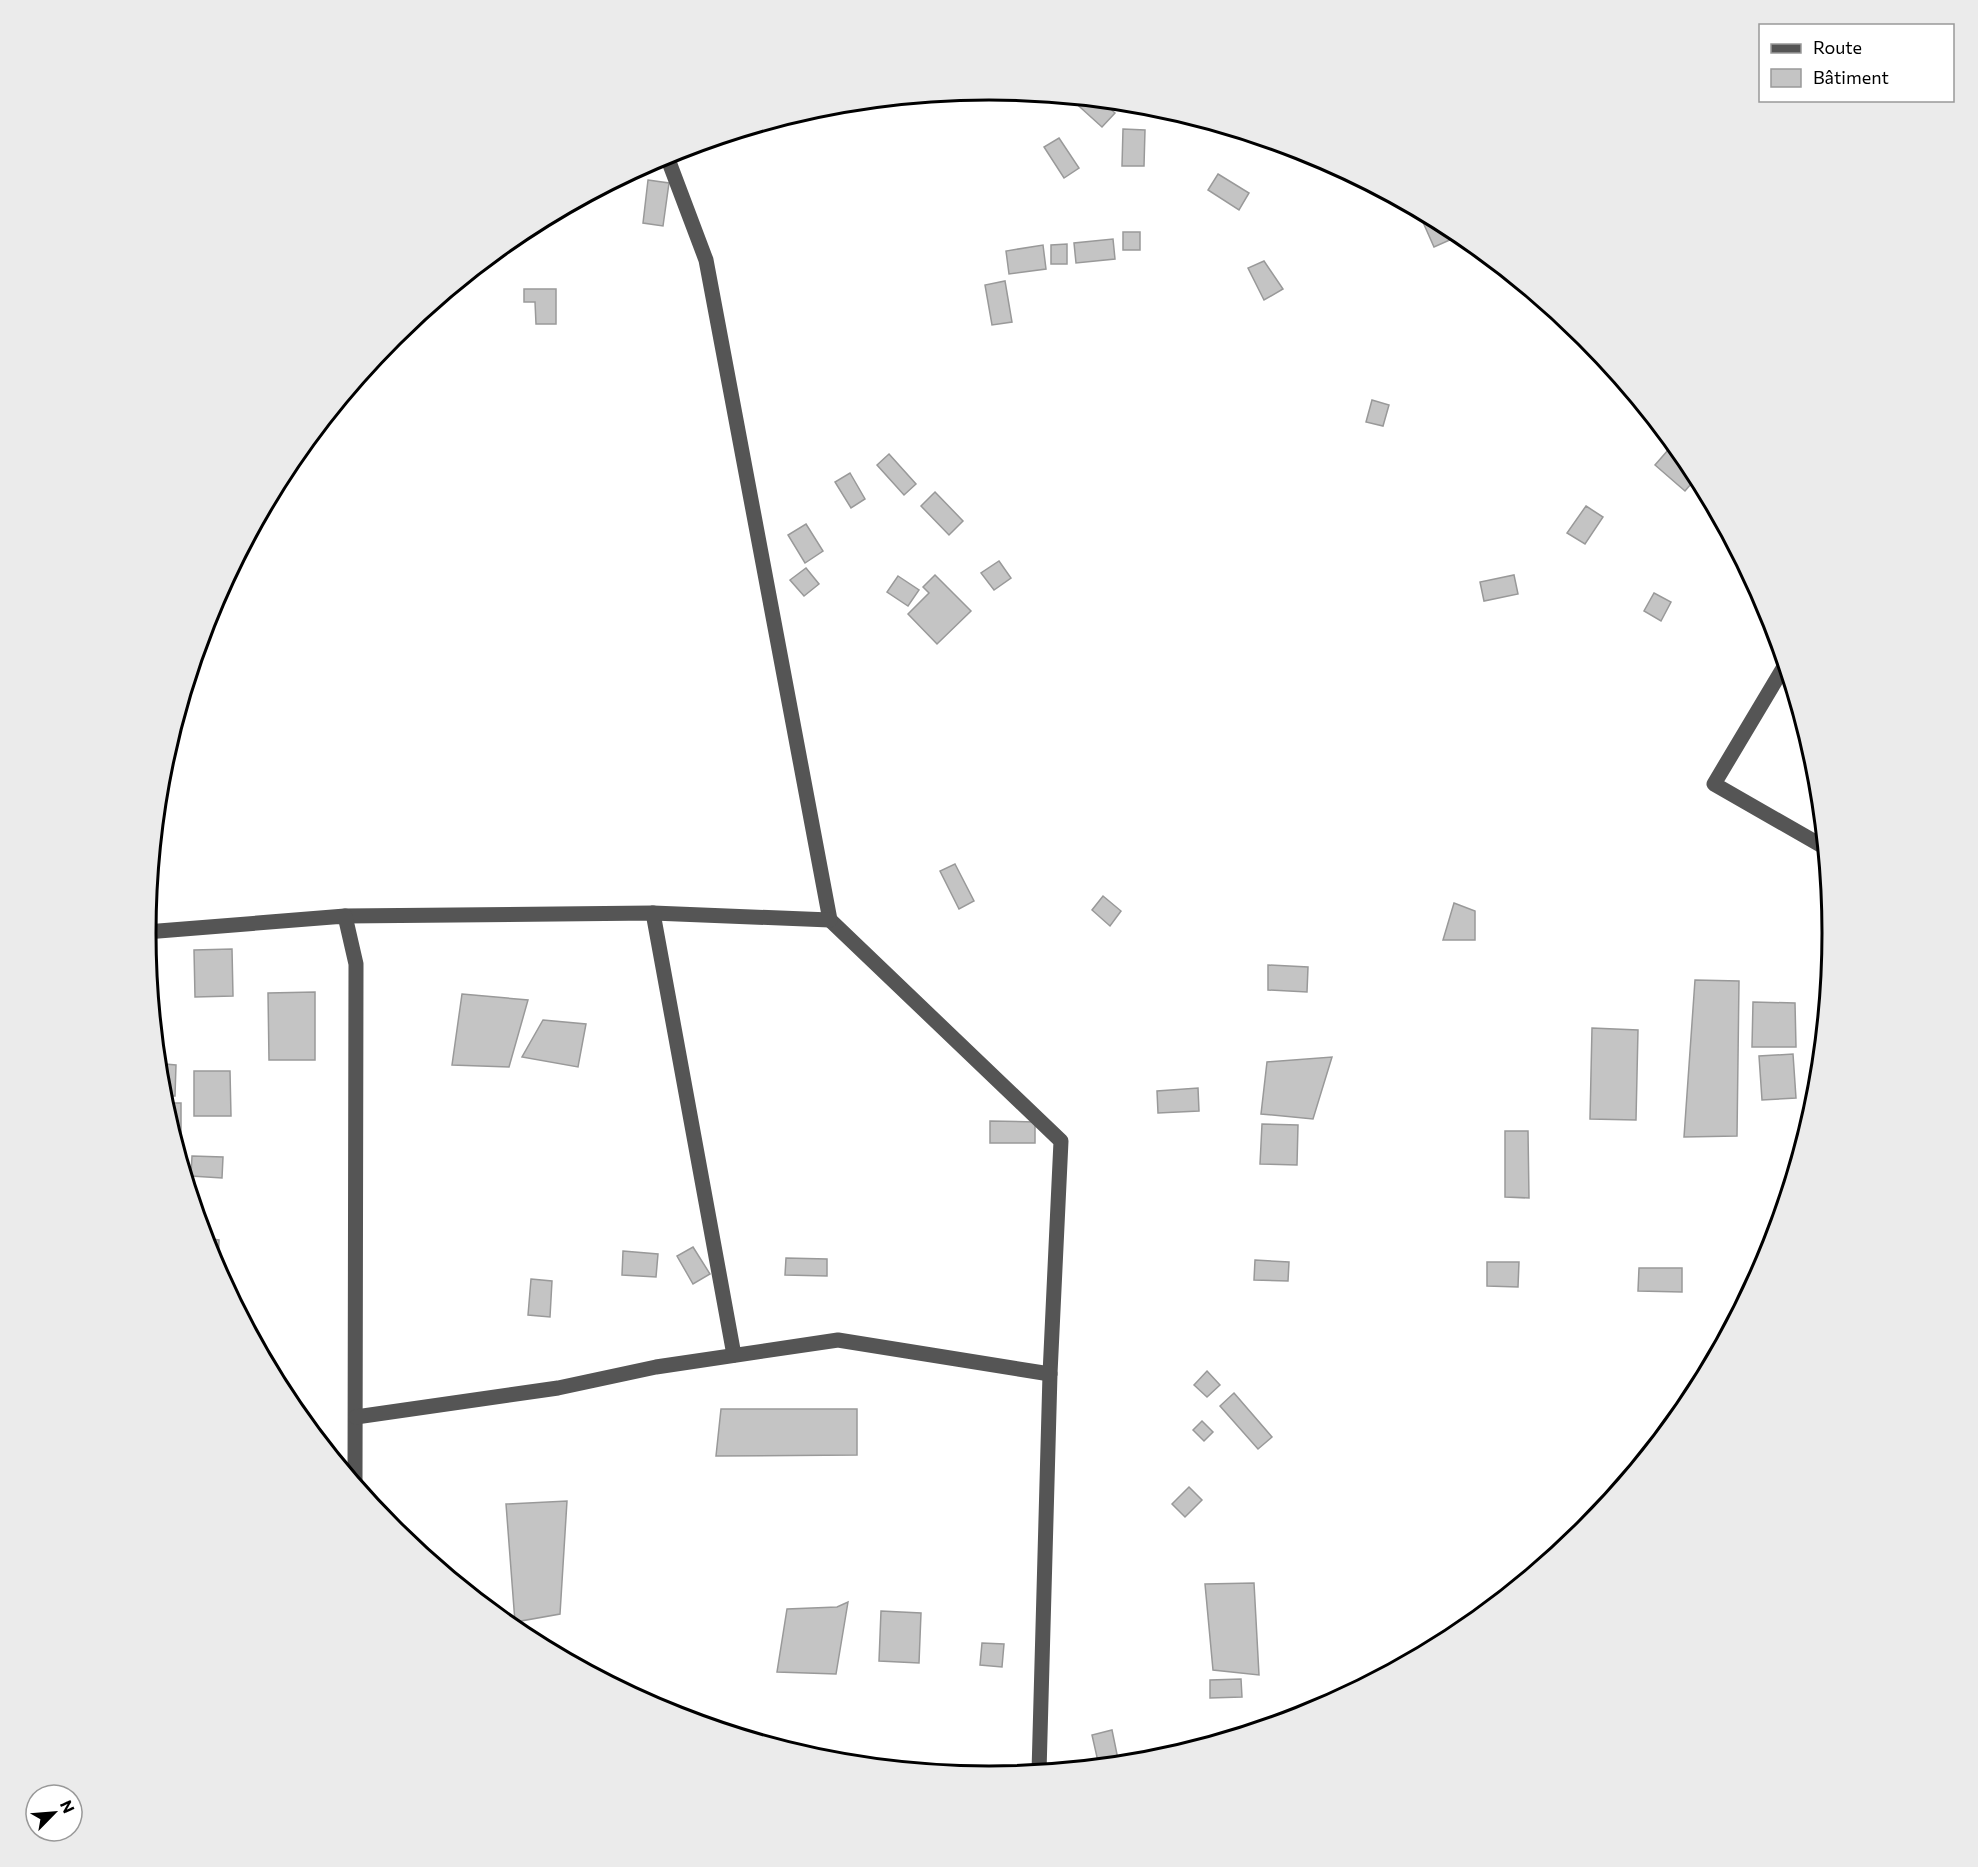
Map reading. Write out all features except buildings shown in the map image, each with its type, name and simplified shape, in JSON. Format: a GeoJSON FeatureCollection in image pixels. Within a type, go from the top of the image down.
{"type":"FeatureCollection","features":[{"type":"Feature","properties":{"kind":"street"},"geometry":{"type":"LineString","coordinates":[[670,164],[706,260],[830,920],[1061,1141],[1050,1374],[1039,1765]]}},
{"type":"Feature","properties":{"kind":"street"},"geometry":{"type":"LineString","coordinates":[[1780,673],[1714,784],[1817,843]]}},
{"type":"Feature","properties":{"kind":"street"},"geometry":{"type":"LineString","coordinates":[[156,931],[345,916],[653,913],[830,920]]}},
{"type":"Feature","properties":{"kind":"street"},"geometry":{"type":"LineString","coordinates":[[653,913],[734,1355]]}},
{"type":"Feature","properties":{"kind":"street"},"geometry":{"type":"LineString","coordinates":[[345,916],[356,964],[356,1475]]}},
{"type":"Feature","properties":{"kind":"street"},"geometry":{"type":"LineString","coordinates":[[356,1417],[558,1388],[656,1367],[838,1340],[1050,1374]]}}]}
